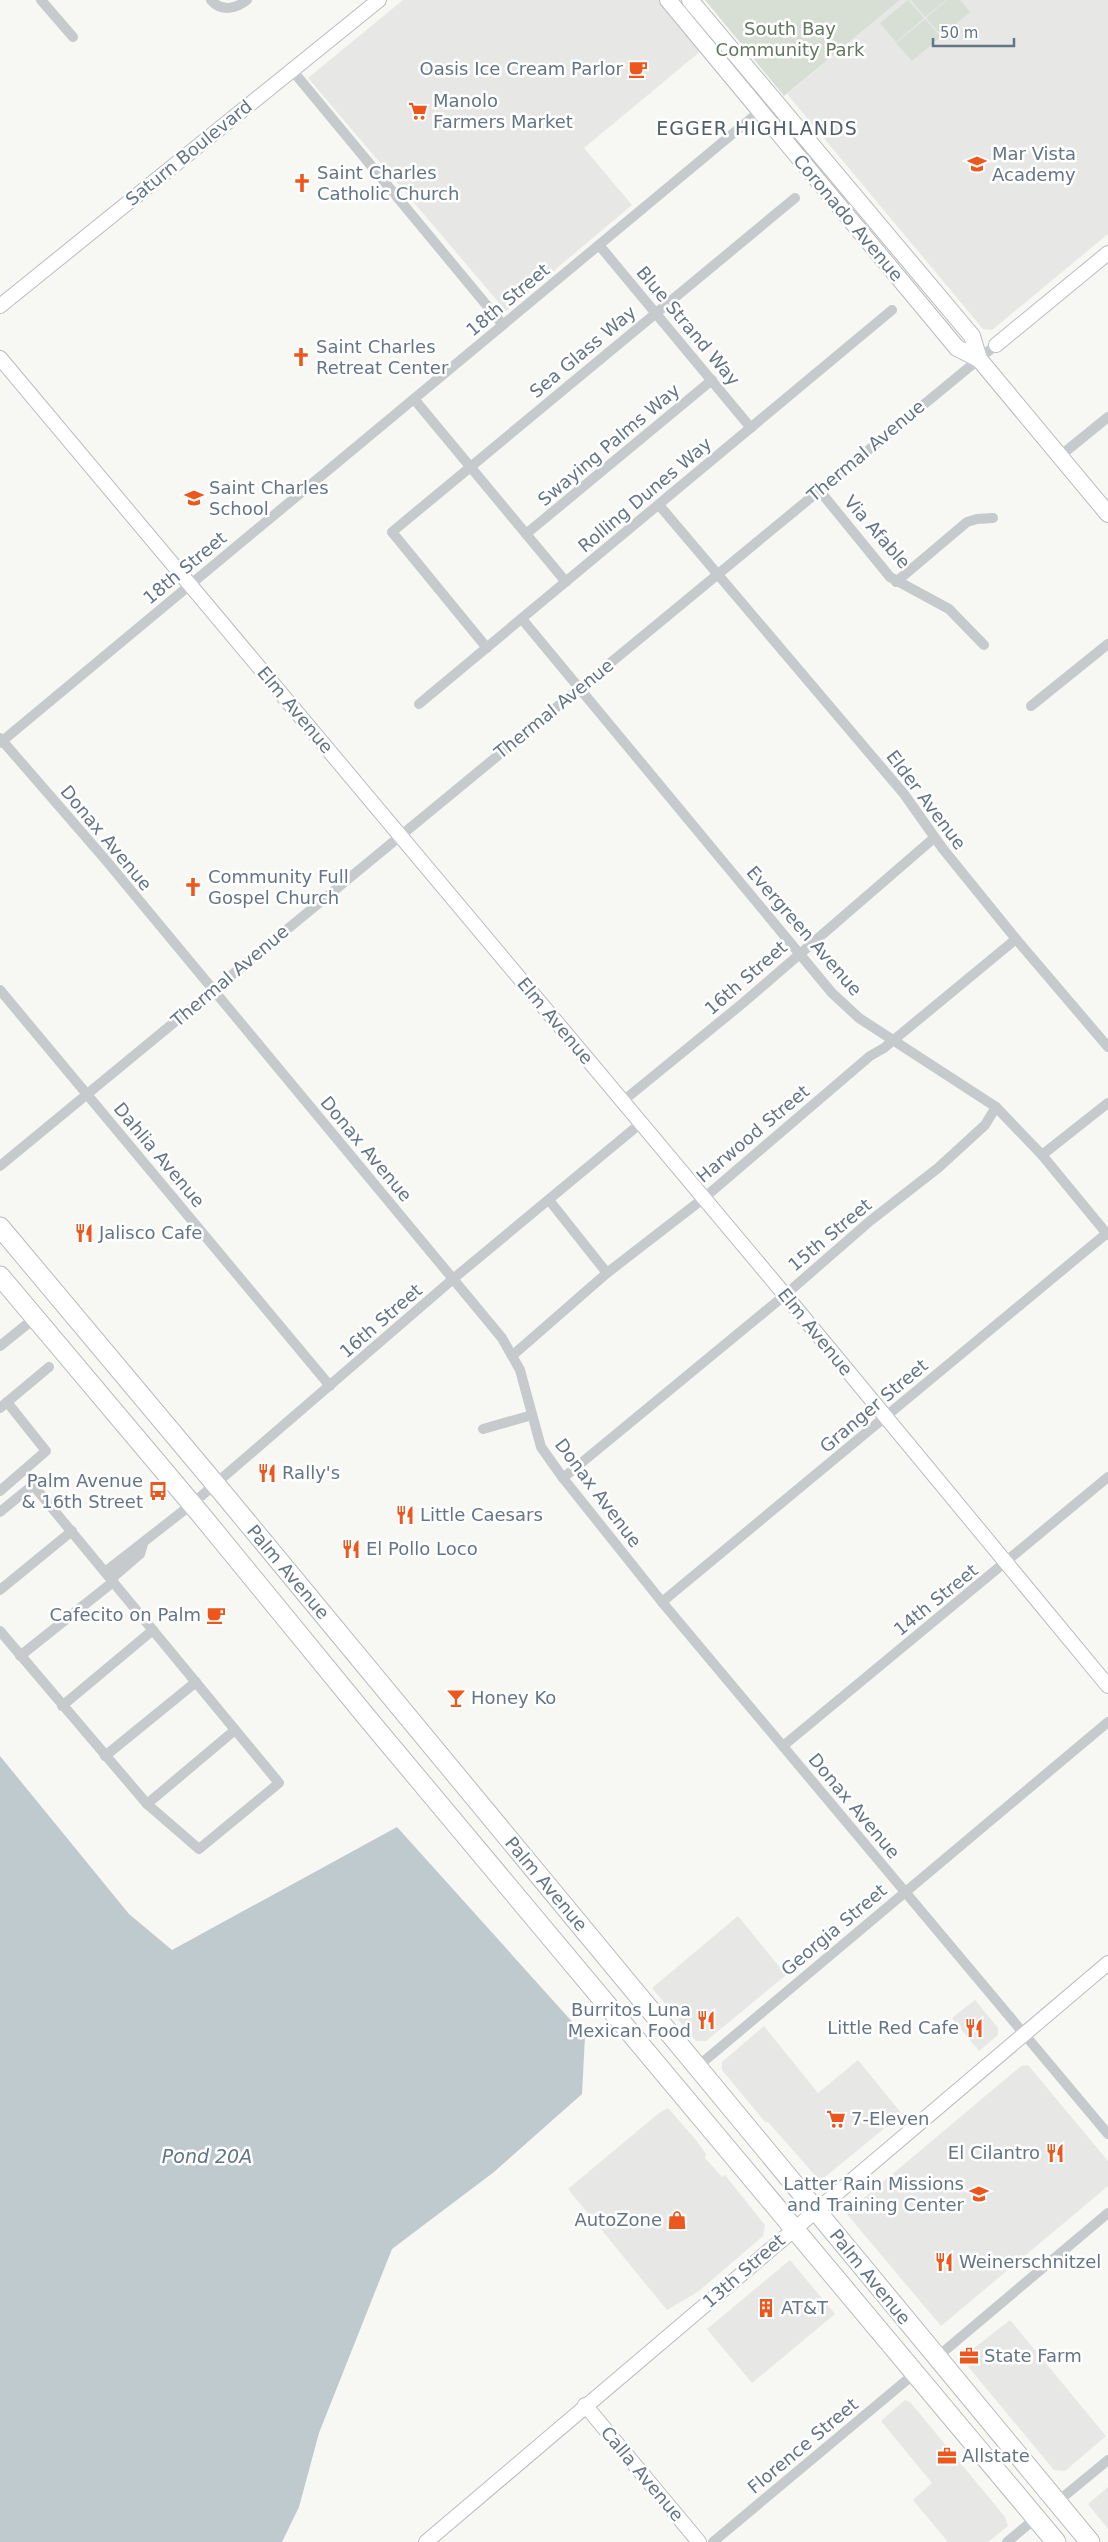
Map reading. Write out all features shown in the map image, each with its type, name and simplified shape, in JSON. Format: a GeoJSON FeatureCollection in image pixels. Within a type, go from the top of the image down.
{"type":"FeatureCollection","features":[{"type":"Feature","properties":{"kind":"highway","name":"Palm Avenue"},"geometry":{"type":"LineString","coordinates":[[0,1227],[215,1484],[1090,2542]]}},
{"type":"Feature","properties":{"kind":"highway","name":"Palm Avenue"},"geometry":{"type":"LineString","coordinates":[[2,1282],[36,1317],[375,1727],[1056,2542]]}},
{"type":"Feature","properties":{"kind":"highway"},"geometry":{"type":"LineString","coordinates":[[974,2445],[990,2452],[1029,2493],[1043,2501],[1057,2502]]}},
{"type":"Feature","properties":{"kind":"main road","name":"Coronado Avenue"},"geometry":{"type":"LineString","coordinates":[[668,0],[957,348],[979,359]]}},
{"type":"Feature","properties":{"kind":"main road","name":"Coronado Avenue"},"geometry":{"type":"LineString","coordinates":[[690,0],[772,101],[972,336],[979,359],[1108,514]]}},
{"type":"Feature","properties":{"kind":"street"},"geometry":{"type":"LineString","coordinates":[[41,0],[73,37]]}},
{"type":"Feature","properties":{"kind":"street"},"geometry":{"type":"LineString","coordinates":[[210,0],[218,6],[228,8],[241,5],[247,0]]}},
{"type":"Feature","properties":{"kind":"street","name":"Saturn Boulevard"},"geometry":{"type":"LineString","coordinates":[[0,306],[379,0]]}},
{"type":"Feature","properties":{"kind":"street"},"geometry":{"type":"LineString","coordinates":[[292,70],[503,325]]}},
{"type":"Feature","properties":{"kind":"street"},"geometry":{"type":"LineString","coordinates":[[760,111],[772,101]]}},
{"type":"Feature","properties":{"kind":"street","name":"18th Street"},"geometry":{"type":"LineString","coordinates":[[1,740],[760,111]]}},
{"type":"Feature","properties":{"kind":"street","name":"Sea Glass Way"},"geometry":{"type":"LineString","coordinates":[[487,648],[392,532],[795,198]]}},
{"type":"Feature","properties":{"kind":"street","name":"Blue Strand Way"},"geometry":{"type":"LineString","coordinates":[[599,245],[751,428]]}},
{"type":"Feature","properties":{"kind":"street","name":"Thermal Avenue"},"geometry":{"type":"LineString","coordinates":[[0,1166],[1108,253]]}},
{"type":"Feature","properties":{"kind":"street","name":"Rolling Dunes Way"},"geometry":{"type":"LineString","coordinates":[[419,704],[892,310]]}},
{"type":"Feature","properties":{"kind":"street","name":"Elm Avenue"},"geometry":{"type":"LineString","coordinates":[[0,358],[785,1295],[1108,1686]]}},
{"type":"Feature","properties":{"kind":"street","name":"Swaying Palms Way"},"geometry":{"type":"LineString","coordinates":[[526,534],[712,380]]}},
{"type":"Feature","properties":{"kind":"street"},"geometry":{"type":"LineString","coordinates":[[414,399],[566,582]]}},
{"type":"Feature","properties":{"kind":"street"},"geometry":{"type":"LineString","coordinates":[[1060,456],[1108,417]]}},
{"type":"Feature","properties":{"kind":"street","name":"Via Afable"},"geometry":{"type":"LineString","coordinates":[[819,490],[896,582],[949,609],[984,645]]}},
{"type":"Feature","properties":{"kind":"street","name":"Elder Avenue"},"geometry":{"type":"LineString","coordinates":[[659,505],[904,794],[934,838],[1016,939],[1108,1047]]}},
{"type":"Feature","properties":{"kind":"street"},"geometry":{"type":"LineString","coordinates":[[896,582],[967,522],[976,519],[993,518]]}},
{"type":"Feature","properties":{"kind":"street","name":"Evergreen Avenue"},"geometry":{"type":"LineString","coordinates":[[522,619],[832,993],[859,1018],[996,1107],[1042,1155]]}},
{"type":"Feature","properties":{"kind":"street"},"geometry":{"type":"LineString","coordinates":[[1031,706],[1108,644]]}},
{"type":"Feature","properties":{"kind":"street","name":"Donax Avenue"},"geometry":{"type":"LineString","coordinates":[[1,740],[104,858],[212,991],[453,1279],[513,1355],[520,1370],[541,1447],[563,1478],[662,1602],[1108,2134]]}},
{"type":"Feature","properties":{"kind":"street","name":"16th Street"},"geometry":{"type":"LineString","coordinates":[[623,1102],[934,838]]}},
{"type":"Feature","properties":{"kind":"street","name":"Harwood Street"},"geometry":{"type":"LineString","coordinates":[[513,1355],[607,1273],[704,1198],[870,1056],[893,1040],[1016,939]]}},
{"type":"Feature","properties":{"kind":"street","name":"Dahlia Avenue"},"geometry":{"type":"LineString","coordinates":[[0,990],[330,1386]]}},
{"type":"Feature","properties":{"kind":"street"},"geometry":{"type":"LineString","coordinates":[[1107,1234],[1042,1155],[1108,1103]]}},
{"type":"Feature","properties":{"kind":"street","name":"15th Street"},"geometry":{"type":"LineString","coordinates":[[563,1478],[785,1295],[870,1221],[938,1168],[986,1125],[996,1107]]}},
{"type":"Feature","properties":{"kind":"street","name":"16th Street"},"geometry":{"type":"LineString","coordinates":[[20,1656],[110,1577],[134,1548],[143,1544],[192,1504],[453,1279],[641,1123]]}},
{"type":"Feature","properties":{"kind":"street"},"geometry":{"type":"LineString","coordinates":[[549,1200],[607,1273]]}},
{"type":"Feature","properties":{"kind":"street","name":"Granger Street"},"geometry":{"type":"LineString","coordinates":[[662,1602],[1107,1234]]}},
{"type":"Feature","properties":{"kind":"street"},"geometry":{"type":"LineString","coordinates":[[0,1346],[36,1317]]}},
{"type":"Feature","properties":{"kind":"street"},"geometry":{"type":"LineString","coordinates":[[0,1491],[46,1451],[3,1405],[49,1367]]}},
{"type":"Feature","properties":{"kind":"street"},"geometry":{"type":"LineString","coordinates":[[483,1429],[532,1415]]}},
{"type":"Feature","properties":{"kind":"street","name":"14th Street"},"geometry":{"type":"LineString","coordinates":[[783,1746],[1108,1477]]}},
{"type":"Feature","properties":{"kind":"street"},"geometry":{"type":"LineString","coordinates":[[0,1512],[34,1485],[279,1783],[199,1849],[146,1804],[0,1631]]}},
{"type":"Feature","properties":{"kind":"street"},"geometry":{"type":"LineString","coordinates":[[0,1590],[72,1531]]}},
{"type":"Feature","properties":{"kind":"street"},"geometry":{"type":"LineString","coordinates":[[62,1706],[153,1630]]}},
{"type":"Feature","properties":{"kind":"street"},"geometry":{"type":"LineString","coordinates":[[104,1756],[196,1682]]}},
{"type":"Feature","properties":{"kind":"street","name":"Georgia Street"},"geometry":{"type":"LineString","coordinates":[[697,2067],[1108,1722]]}},
{"type":"Feature","properties":{"kind":"street"},"geometry":{"type":"LineString","coordinates":[[146,1804],[235,1730]]}},
{"type":"Feature","properties":{"kind":"street","name":"13th Street"},"geometry":{"type":"LineString","coordinates":[[426,2542],[575,2418],[585,2405],[1108,1963]]}},
{"type":"Feature","properties":{"kind":"street"},"geometry":{"type":"LineString","coordinates":[[936,2358],[1108,2213]]}},
{"type":"Feature","properties":{"kind":"street","name":"Florence Street"},"geometry":{"type":"LineString","coordinates":[[713,2542],[914,2374]]}},
{"type":"Feature","properties":{"kind":"street","name":"Calla Avenue"},"geometry":{"type":"LineString","coordinates":[[585,2405],[699,2542]]}},
{"type":"Feature","properties":{"kind":"street"},"geometry":{"type":"LineString","coordinates":[[1057,2502],[1108,2460]]}},
{"type":"Feature","properties":{"kind":"street"},"geometry":{"type":"LineString","coordinates":[[1007,2542],[1036,2518]]}},
{"type":"Feature","properties":{"kind":"shaded area"},"geometry":{"type":"Polygon","coordinates":[[[403,0],[660,0],[702,50],[584,148],[632,205],[506,311],[308,78],[403,0]]]}},
{"type":"Feature","properties":{"kind":"shaded area","name":"Mar Vista Academy"},"geometry":{"type":"Polygon","coordinates":[[[900,0],[1108,0],[1108,234],[992,330],[983,329],[787,94],[900,0]]]}},
{"type":"Feature","properties":{"kind":"shaded area"},"geometry":{"type":"Polygon","coordinates":[[[738,1916],[786,1975],[706,2041],[696,2041],[652,1988],[738,1916]]]}},
{"type":"Feature","properties":{"kind":"shaded area"},"geometry":{"type":"Polygon","coordinates":[[[975,2000],[998,2028],[998,2035],[979,2051],[952,2018],[975,2000]]]}},
{"type":"Feature","properties":{"kind":"shaded area"},"geometry":{"type":"Polygon","coordinates":[[[764,2026],[818,2093],[858,2060],[902,2114],[820,2181],[768,2122],[765,2122],[722,2070],[722,2062],[764,2026]]]}},
{"type":"Feature","properties":{"kind":"shaded area"},"geometry":{"type":"Polygon","coordinates":[[[1028,2065],[1108,2161],[1108,2186],[941,2326],[846,2213],[1021,2066],[1028,2065]]]}},
{"type":"Feature","properties":{"kind":"shaded area"},"geometry":{"type":"Polygon","coordinates":[[[668,2108],[696,2140],[706,2154],[705,2158],[722,2177],[725,2175],[765,2225],[763,2236],[699,2291],[667,2310],[568,2189],[659,2113],[668,2108]]]}},
{"type":"Feature","properties":{"kind":"shaded area"},"geometry":{"type":"Polygon","coordinates":[[[790,2260],[835,2314],[752,2383],[707,2329],[790,2260]]]}},
{"type":"Feature","properties":{"kind":"shaded area"},"geometry":{"type":"Polygon","coordinates":[[[1010,2320],[1106,2436],[1065,2471],[1054,2470],[966,2364],[965,2355],[1010,2320]]]}},
{"type":"Feature","properties":{"kind":"shaded area"},"geometry":{"type":"Polygon","coordinates":[[[905,2400],[910,2402],[1005,2517],[1008,2526],[988,2542],[948,2542],[913,2500],[932,2483],[881,2421],[905,2400]]]}},
{"type":"Feature","properties":{"kind":"shaded area"},"geometry":{"type":"Polygon","coordinates":[[[1108,2487],[1108,2529],[1088,2504],[1108,2487]]]}},
{"type":"Feature","properties":{"kind":"green space","name":"South Bay Community Park"},"geometry":{"type":"Polygon","coordinates":[[[705,0],[900,0],[784,96],[705,0]]]}},
{"type":"Feature","properties":{"kind":"green space"},"geometry":{"type":"Polygon","coordinates":[[[908,0],[924,18],[896,42],[880,23],[908,0]]]}},
{"type":"Feature","properties":{"kind":"green space"},"geometry":{"type":"Polygon","coordinates":[[[911,0],[946,0],[925,17],[911,0]]]}},
{"type":"Feature","properties":{"kind":"green space"},"geometry":{"type":"Polygon","coordinates":[[[947,0],[960,0],[970,12],[942,36],[926,18],[947,0]]]}},
{"type":"Feature","properties":{"kind":"green space"},"geometry":{"type":"Polygon","coordinates":[[[925,19],[941,37],[912,61],[896,43],[925,19]]]}},
{"type":"Feature","properties":{"kind":"water","name":"Pond 20A"},"geometry":{"type":"Polygon","coordinates":[[[0,1756],[129,1914],[172,1950],[397,1827],[585,2036],[582,2094],[494,2172],[392,2249],[319,2433],[299,2507],[282,2542],[0,2542],[0,1756]]]}},
{"type":"Feature","properties":{"kind":"place","name":"Oasis Ice Cream Parlor"},"geometry":{"type":"Point","coordinates":[638,69]}},
{"type":"Feature","properties":{"kind":"place","name":"Manolo Farmers Market"},"geometry":{"type":"Point","coordinates":[418,111]}},
{"type":"Feature","properties":{"kind":"place","name":"Mar Vista Academy"},"geometry":{"type":"Point","coordinates":[977,164]}},
{"type":"Feature","properties":{"kind":"place","name":"Saint Charles Catholic Church"},"geometry":{"type":"Point","coordinates":[302,183]}},
{"type":"Feature","properties":{"kind":"place","name":"Saint Charles Retreat Center"},"geometry":{"type":"Point","coordinates":[301,357]}},
{"type":"Feature","properties":{"kind":"place","name":"Saint Charles School"},"geometry":{"type":"Point","coordinates":[194,498]}},
{"type":"Feature","properties":{"kind":"place","name":"Community Full Gospel Church"},"geometry":{"type":"Point","coordinates":[193,887]}},
{"type":"Feature","properties":{"kind":"place","name":"Jalisco Cafe"},"geometry":{"type":"Point","coordinates":[84,1233]}},
{"type":"Feature","properties":{"kind":"place","name":"Rally's"},"geometry":{"type":"Point","coordinates":[267,1473]}},
{"type":"Feature","properties":{"kind":"place","name":"Palm Avenue & 16th Street"},"geometry":{"type":"Point","coordinates":[158,1491]}},
{"type":"Feature","properties":{"kind":"place","name":"Little Caesars"},"geometry":{"type":"Point","coordinates":[405,1515]}},
{"type":"Feature","properties":{"kind":"place","name":"El Pollo Loco"},"geometry":{"type":"Point","coordinates":[351,1549]}},
{"type":"Feature","properties":{"kind":"place","name":"Cafecito on Palm"},"geometry":{"type":"Point","coordinates":[216,1615]}},
{"type":"Feature","properties":{"kind":"place","name":"Honey Ko"},"geometry":{"type":"Point","coordinates":[456,1698]}},
{"type":"Feature","properties":{"kind":"place","name":"Burritos Luna Mexican Food"},"geometry":{"type":"Point","coordinates":[706,2020]}},
{"type":"Feature","properties":{"kind":"place","name":"Little Red Cafe"},"geometry":{"type":"Point","coordinates":[974,2028]}},
{"type":"Feature","properties":{"kind":"place","name":"7-Eleven"},"geometry":{"type":"Point","coordinates":[836,2119]}},
{"type":"Feature","properties":{"kind":"place","name":"El Cilantro"},"geometry":{"type":"Point","coordinates":[1055,2153]}},
{"type":"Feature","properties":{"kind":"place","name":"Latter Rain Missions and Training Center"},"geometry":{"type":"Point","coordinates":[979,2194]}},
{"type":"Feature","properties":{"kind":"place","name":"AutoZone"},"geometry":{"type":"Point","coordinates":[677,2220]}},
{"type":"Feature","properties":{"kind":"place","name":"Weinerschnitzel"},"geometry":{"type":"Point","coordinates":[944,2262]}},
{"type":"Feature","properties":{"kind":"place","name":"AT&T"},"geometry":{"type":"Point","coordinates":[766,2308]}},
{"type":"Feature","properties":{"kind":"place","name":"State Farm"},"geometry":{"type":"Point","coordinates":[969,2356]}},
{"type":"Feature","properties":{"kind":"place","name":"Allstate"},"geometry":{"type":"Point","coordinates":[947,2456]}},
{"type":"Feature","properties":{"kind":"district","name":"EGGER HIGHLANDS"},"geometry":{"type":"Point","coordinates":[757,128]}}]}
